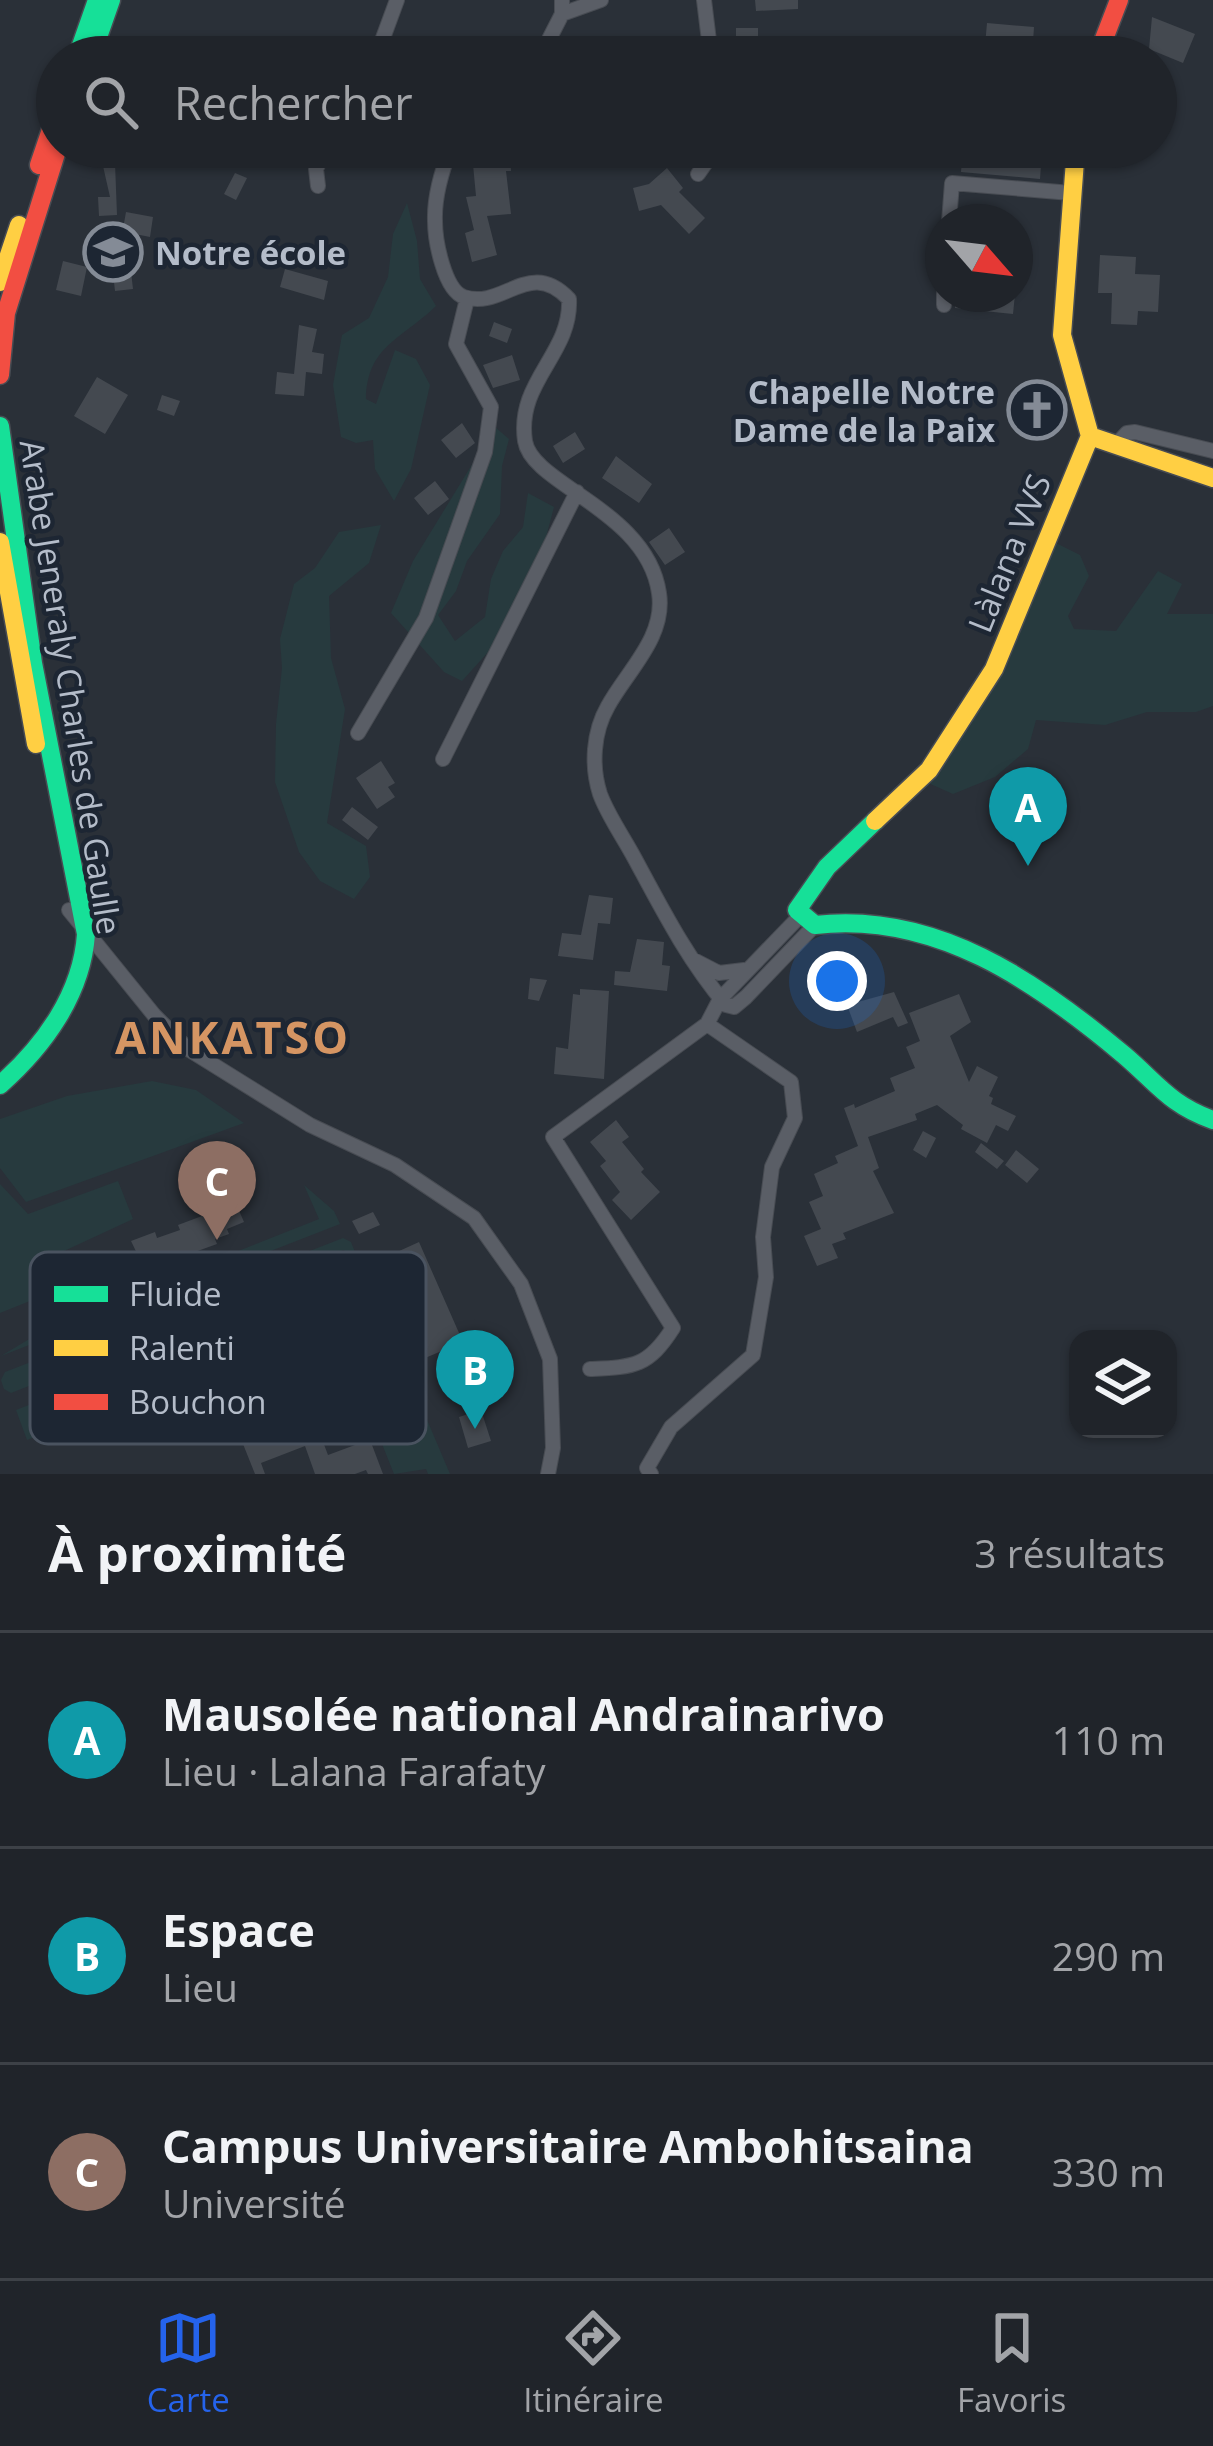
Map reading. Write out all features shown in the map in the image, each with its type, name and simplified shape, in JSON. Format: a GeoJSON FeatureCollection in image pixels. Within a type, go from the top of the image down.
{"type":"FeatureCollection","features":[{"type":"Feature","properties":{"kind":"street"},"geometry":{"type":"LineString","coordinates":[[84,36],[97,0]]}},
{"type":"Feature","properties":{"kind":"street"},"geometry":{"type":"LineString","coordinates":[[98,36],[111,0]]}},
{"type":"Feature","properties":{"kind":"street"},"geometry":{"type":"LineString","coordinates":[[384,36],[397,0]]}},
{"type":"Feature","properties":{"kind":"street"},"geometry":{"type":"LineString","coordinates":[[549,36],[562,7],[601,0]]}},
{"type":"Feature","properties":{"kind":"street"},"geometry":{"type":"LineString","coordinates":[[704,0],[708,36]]}},
{"type":"Feature","properties":{"kind":"street"},"geometry":{"type":"LineString","coordinates":[[1105,36],[1119,0]]}},
{"type":"Feature","properties":{"kind":"street"},"geometry":{"type":"LineString","coordinates":[[0,281],[38,168]]}},
{"type":"Feature","properties":{"kind":"street"},"geometry":{"type":"LineString","coordinates":[[0,375],[6,314],[51,168]]}},
{"type":"Feature","properties":{"kind":"street"},"geometry":{"type":"LineString","coordinates":[[316,168],[318,187]]}},
{"type":"Feature","properties":{"kind":"street"},"geometry":{"type":"LineString","coordinates":[[444,168],[434,223],[456,292],[467,298],[538,280],[557,286],[569,299],[570,321],[523,412],[526,448],[534,462],[608,513],[639,545],[659,589],[660,614],[651,640],[605,710],[595,744],[601,795],[688,957],[720,999],[734,1007],[808,920]]}},
{"type":"Feature","properties":{"kind":"street"},"geometry":{"type":"LineString","coordinates":[[698,174],[702,168]]}},
{"type":"Feature","properties":{"kind":"street"},"geometry":{"type":"LineString","coordinates":[[1074,168],[1062,335],[1090,436],[1213,478]]}},
{"type":"Feature","properties":{"kind":"street"},"geometry":{"type":"LineString","coordinates":[[950,204],[952,183],[1072,194]]}},
{"type":"Feature","properties":{"kind":"street"},"geometry":{"type":"LineString","coordinates":[[358,733],[426,618],[485,452],[491,407],[456,344],[467,298]]}},
{"type":"Feature","properties":{"kind":"street","name":"Arabe Jeneraly Charles de Gaulle"},"geometry":{"type":"LineString","coordinates":[[0,426],[15,548],[58,803],[86,929],[80,962]]}},
{"type":"Feature","properties":{"kind":"street"},"geometry":{"type":"LineString","coordinates":[[1115,446],[1126,433],[1135,432],[1213,451]]}},
{"type":"Feature","properties":{"kind":"street","name":"Làlana VVS"},"geometry":{"type":"LineString","coordinates":[[808,920],[800,902],[827,867],[928,770],[994,669],[1090,436]]}},
{"type":"Feature","properties":{"kind":"street"},"geometry":{"type":"LineString","coordinates":[[442,759],[577,491]]}},
{"type":"Feature","properties":{"kind":"street","name":"Arabe Jeneraly Charles de Gaulle"},"geometry":{"type":"LineString","coordinates":[[0,542],[80,962]]}},
{"type":"Feature","properties":{"kind":"street"},"geometry":{"type":"LineString","coordinates":[[69,910],[154,1015],[188,1049],[310,1125],[395,1165],[474,1218],[521,1284],[550,1359],[553,1448],[548,1474]]}},
{"type":"Feature","properties":{"kind":"street"},"geometry":{"type":"LineString","coordinates":[[590,1369],[632,1367],[657,1353],[673,1328],[554,1137],[706,1024],[720,999],[750,967],[808,920],[869,921],[936,935],[987,958],[1034,985],[1096,1032],[1174,1104],[1213,1120]]}},
{"type":"Feature","properties":{"kind":"street"},"geometry":{"type":"LineString","coordinates":[[688,957],[727,974],[750,967]]}},
{"type":"Feature","properties":{"kind":"street"},"geometry":{"type":"LineString","coordinates":[[0,1085],[27,1062],[53,1026],[80,962]]}},
{"type":"Feature","properties":{"kind":"street"},"geometry":{"type":"LineString","coordinates":[[651,1474],[647,1468],[671,1427],[753,1355],[766,1277],[763,1237],[772,1167],[795,1118],[791,1082],[706,1024]]}},
{"type":"Feature","properties":{"kind":"green space"},"geometry":{"type":"Polygon","coordinates":[[[407,203],[420,279],[436,306],[389,345],[368,381],[366,399],[376,404],[395,350],[416,359],[430,385],[411,469],[394,501],[375,469],[373,440],[356,443],[341,437],[333,385],[342,335],[369,318],[388,277],[393,234],[407,203]]]}},
{"type":"Feature","properties":{"kind":"green space"},"geometry":{"type":"Polygon","coordinates":[[[495,427],[509,439],[502,466],[500,514],[438,615],[455,641],[485,617],[491,579],[503,551],[523,527],[528,493],[554,507],[541,556],[515,599],[499,640],[462,681],[444,672],[391,613],[413,561],[495,427]]]}},
{"type":"Feature","properties":{"kind":"green space"},"geometry":{"type":"Polygon","coordinates":[[[381,525],[369,563],[329,596],[331,658],[345,709],[327,823],[366,846],[370,877],[354,899],[320,881],[299,852],[275,782],[280,639],[294,584],[315,568],[339,532],[381,525]]]}},
{"type":"Feature","properties":{"kind":"green space"},"geometry":{"type":"Polygon","coordinates":[[[1052,541],[1080,555],[1089,576],[1068,616],[1074,629],[1116,631],[1158,571],[1182,584],[1167,614],[1213,614],[1213,706],[1196,712],[1147,712],[1105,725],[1036,720],[1028,749],[995,777],[953,794],[926,782],[1052,541]]]}},
{"type":"Feature","properties":{"kind":"green space"},"geometry":{"type":"Polygon","coordinates":[[[152,1081],[196,1090],[244,1123],[26,1202],[0,1168],[0,1119],[67,1096],[152,1081]]]}},
{"type":"Feature","properties":{"kind":"green space"},"geometry":{"type":"Polygon","coordinates":[[[118,1181],[133,1219],[62,1252],[30,1252],[30,1301],[0,1313],[0,1184],[28,1214],[118,1181]]]}},
{"type":"Feature","properties":{"kind":"green space"},"geometry":{"type":"Polygon","coordinates":[[[304,1185],[334,1211],[340,1224],[268,1252],[236,1252],[319,1219],[304,1185]]]}},
{"type":"Feature","properties":{"kind":"green space"},"geometry":{"type":"Polygon","coordinates":[[[343,1238],[355,1252],[344,1250],[307,1252],[343,1238]]]}},
{"type":"Feature","properties":{"kind":"green space"},"geometry":{"type":"Polygon","coordinates":[[[30,1362],[30,1386],[11,1393],[1,1380],[5,1372],[30,1362]]]}},
{"type":"Feature","properties":{"kind":"green space"},"geometry":{"type":"Polygon","coordinates":[[[30,1405],[30,1439],[27,1440],[16,1410],[30,1405]]]}},
{"type":"Feature","properties":{"kind":"green space"},"geometry":{"type":"Polygon","coordinates":[[[426,1417],[450,1474],[428,1474],[426,1469],[394,1474],[382,1444],[426,1444],[426,1417]]]}},
{"type":"Feature","properties":{"kind":"building"},"geometry":{"type":"Polygon","coordinates":[[[755,0],[798,0],[798,9],[756,11],[755,0]]]}},
{"type":"Feature","properties":{"kind":"building"},"geometry":{"type":"Polygon","coordinates":[[[1152,17],[1195,34],[1183,63],[1177,61],[1177,36],[1150,36],[1152,17]]]}},
{"type":"Feature","properties":{"kind":"building"},"geometry":{"type":"Polygon","coordinates":[[[987,23],[1034,27],[1033,36],[986,36],[987,23]]]}},
{"type":"Feature","properties":{"kind":"building"},"geometry":{"type":"Polygon","coordinates":[[[736,28],[758,28],[758,36],[736,36],[736,28]]]}},
{"type":"Feature","properties":{"kind":"building"},"geometry":{"type":"Polygon","coordinates":[[[103,168],[115,168],[117,215],[99,216],[98,197],[110,197],[103,168]]]}},
{"type":"Feature","properties":{"kind":"building"},"geometry":{"type":"Polygon","coordinates":[[[473,168],[511,168],[506,171],[511,214],[487,216],[497,255],[472,262],[465,233],[474,230],[466,197],[476,196],[473,168]]]}},
{"type":"Feature","properties":{"kind":"building"},"geometry":{"type":"Polygon","coordinates":[[[667,168],[683,188],[679,192],[705,218],[689,234],[661,205],[639,211],[633,188],[649,184],[667,168]]]}},
{"type":"Feature","properties":{"kind":"building"},"geometry":{"type":"Polygon","coordinates":[[[961,168],[1041,168],[1040,179],[961,172],[961,168]]]}},
{"type":"Feature","properties":{"kind":"building"},"geometry":{"type":"Polygon","coordinates":[[[235,173],[247,178],[236,200],[224,194],[235,173]]]}},
{"type":"Feature","properties":{"kind":"building"},"geometry":{"type":"Polygon","coordinates":[[[126,212],[153,217],[150,237],[135,234],[130,263],[133,289],[115,291],[108,256],[111,239],[121,240],[126,212]]]}},
{"type":"Feature","properties":{"kind":"building"},"geometry":{"type":"Polygon","coordinates":[[[1100,255],[1136,257],[1135,274],[1160,275],[1158,312],[1138,311],[1137,325],[1111,324],[1112,293],[1098,293],[1100,255]]]}},
{"type":"Feature","properties":{"kind":"building"},"geometry":{"type":"Polygon","coordinates":[[[63,261],[87,267],[81,296],[56,290],[63,261]]]}},
{"type":"Feature","properties":{"kind":"building"},"geometry":{"type":"Polygon","coordinates":[[[285,269],[328,281],[324,300],[280,287],[285,269]]]}},
{"type":"Feature","properties":{"kind":"building"},"geometry":{"type":"Polygon","coordinates":[[[494,322],[512,329],[507,343],[489,336],[494,322]]]}},
{"type":"Feature","properties":{"kind":"building"},"geometry":{"type":"Polygon","coordinates":[[[299,325],[317,329],[312,352],[324,354],[322,374],[306,372],[304,396],[275,394],[277,372],[294,374],[299,325]]]}},
{"type":"Feature","properties":{"kind":"building"},"geometry":{"type":"Polygon","coordinates":[[[512,355],[520,380],[493,388],[483,365],[512,355]]]}},
{"type":"Feature","properties":{"kind":"building"},"geometry":{"type":"Polygon","coordinates":[[[97,377],[128,395],[105,434],[74,416],[97,377]]]}},
{"type":"Feature","properties":{"kind":"building"},"geometry":{"type":"Polygon","coordinates":[[[162,395],[180,401],[174,416],[157,410],[162,395]]]}},
{"type":"Feature","properties":{"kind":"building"},"geometry":{"type":"Polygon","coordinates":[[[462,423],[475,443],[456,458],[441,440],[462,423]]]}},
{"type":"Feature","properties":{"kind":"building"},"geometry":{"type":"Polygon","coordinates":[[[575,432],[585,449],[563,463],[553,446],[575,432]]]}},
{"type":"Feature","properties":{"kind":"building"},"geometry":{"type":"Polygon","coordinates":[[[616,456],[652,484],[639,503],[602,478],[616,456]]]}},
{"type":"Feature","properties":{"kind":"building"},"geometry":{"type":"Polygon","coordinates":[[[435,481],[449,499],[428,515],[414,498],[435,481]]]}},
{"type":"Feature","properties":{"kind":"building"},"geometry":{"type":"Polygon","coordinates":[[[669,528],[685,552],[665,565],[649,542],[669,528]]]}},
{"type":"Feature","properties":{"kind":"building"},"geometry":{"type":"Polygon","coordinates":[[[381,761],[395,783],[388,787],[395,797],[377,809],[356,778],[381,761]]]}},
{"type":"Feature","properties":{"kind":"building"},"geometry":{"type":"Polygon","coordinates":[[[352,807],[378,827],[368,840],[342,820],[352,807]]]}},
{"type":"Feature","properties":{"kind":"building"},"geometry":{"type":"Polygon","coordinates":[[[589,895],[613,898],[610,924],[598,923],[593,960],[558,956],[562,933],[581,935],[589,895]]]}},
{"type":"Feature","properties":{"kind":"building"},"geometry":{"type":"Polygon","coordinates":[[[637,939],[664,942],[662,965],[670,966],[667,991],[614,985],[615,971],[630,972],[637,939]]]}},
{"type":"Feature","properties":{"kind":"building"},"geometry":{"type":"Polygon","coordinates":[[[530,978],[547,980],[539,1001],[528,999],[530,978]]]}},
{"type":"Feature","properties":{"kind":"building"},"geometry":{"type":"Polygon","coordinates":[[[580,989],[609,991],[604,1079],[554,1074],[556,1047],[568,1049],[573,994],[580,995],[580,989]]]}},
{"type":"Feature","properties":{"kind":"building"},"geometry":{"type":"Polygon","coordinates":[[[894,992],[908,1023],[898,1027],[893,1017],[857,1032],[847,1005],[894,992]]]}},
{"type":"Feature","properties":{"kind":"building"},"geometry":{"type":"Polygon","coordinates":[[[959,994],[971,1022],[950,1036],[969,1082],[977,1066],[998,1077],[989,1096],[991,1104],[1016,1116],[1008,1131],[996,1125],[987,1143],[961,1129],[963,1125],[937,1105],[915,1114],[917,1120],[868,1137],[879,1168],[873,1171],[894,1213],[843,1233],[846,1239],[832,1244],[838,1258],[817,1266],[804,1236],[821,1229],[809,1202],[823,1196],[814,1174],[838,1163],[835,1156],[858,1146],[844,1108],[895,1091],[890,1078],[915,1068],[906,1047],[920,1041],[909,1013],[959,994]]]}},
{"type":"Feature","properties":{"kind":"building"},"geometry":{"type":"Polygon","coordinates":[[[616,1120],[629,1137],[622,1142],[660,1192],[631,1220],[612,1200],[620,1192],[600,1166],[606,1161],[590,1142],[616,1120]]]}},
{"type":"Feature","properties":{"kind":"building"},"geometry":{"type":"Polygon","coordinates":[[[923,1131],[936,1138],[926,1158],[913,1150],[923,1131]]]}},
{"type":"Feature","properties":{"kind":"building"},"geometry":{"type":"Polygon","coordinates":[[[981,1143],[1004,1161],[997,1169],[975,1152],[981,1143]]]}},
{"type":"Feature","properties":{"kind":"building"},"geometry":{"type":"Polygon","coordinates":[[[1016,1150],[1039,1169],[1027,1183],[1005,1165],[1016,1150]]]}},
{"type":"Feature","properties":{"kind":"building"},"geometry":{"type":"Polygon","coordinates":[[[234,1199],[244,1222],[227,1229],[229,1234],[215,1239],[217,1244],[195,1252],[136,1252],[131,1241],[180,1230],[178,1225],[226,1207],[234,1199]]]}},
{"type":"Feature","properties":{"kind":"building"},"geometry":{"type":"Polygon","coordinates":[[[373,1212],[380,1225],[359,1234],[352,1221],[373,1212]]]}},
{"type":"Feature","properties":{"kind":"building"},"geometry":{"type":"Polygon","coordinates":[[[419,1242],[423,1252],[397,1252],[419,1242]]]}},
{"type":"Feature","properties":{"kind":"building"},"geometry":{"type":"Polygon","coordinates":[[[426,1258],[463,1342],[426,1358],[426,1258]]]}},
{"type":"Feature","properties":{"kind":"building"},"geometry":{"type":"Polygon","coordinates":[[[481,1410],[491,1441],[468,1448],[459,1417],[481,1410]]]}},
{"type":"Feature","properties":{"kind":"building"},"geometry":{"type":"Polygon","coordinates":[[[243,1444],[324,1444],[328,1455],[355,1444],[372,1444],[383,1474],[366,1470],[315,1474],[305,1446],[261,1463],[265,1474],[255,1474],[243,1444]]]}},
{"type":"Feature","properties":{"kind":"traffic: fast"},"geometry":{"type":"LineString","coordinates":[[84,36],[97,0]]}},
{"type":"Feature","properties":{"kind":"traffic: fast"},"geometry":{"type":"LineString","coordinates":[[98,36],[111,0]]}},
{"type":"Feature","properties":{"kind":"traffic: fast"},"geometry":{"type":"LineString","coordinates":[[0,426],[33,663],[86,934],[69,998],[45,1036],[0,1085]]}},
{"type":"Feature","properties":{"kind":"traffic: fast"},"geometry":{"type":"LineString","coordinates":[[875,821],[827,867],[797,910],[815,925],[902,929],[982,957],[1055,1002],[1175,1100],[1213,1120]]}},
{"type":"Feature","properties":{"kind":"traffic: slow"},"geometry":{"type":"LineString","coordinates":[[875,821],[929,770],[994,669],[1090,436],[1062,335],[1074,168]]}},
{"type":"Feature","properties":{"kind":"traffic: slow"},"geometry":{"type":"LineString","coordinates":[[0,282],[19,225]]}},
{"type":"Feature","properties":{"kind":"traffic: slow"},"geometry":{"type":"LineString","coordinates":[[1090,436],[1213,478]]}},
{"type":"Feature","properties":{"kind":"traffic: slow"},"geometry":{"type":"LineString","coordinates":[[0,542],[36,744]]}},
{"type":"Feature","properties":{"kind":"traffic: jam"},"geometry":{"type":"LineString","coordinates":[[1105,36],[1119,0]]}},
{"type":"Feature","properties":{"kind":"traffic: jam"},"geometry":{"type":"LineString","coordinates":[[0,375],[6,313],[51,168]]}},
{"type":"Feature","properties":{"kind":"place","name":"Notre école"},"geometry":{"type":"Point","coordinates":[113,252]}},
{"type":"Feature","properties":{"kind":"place","name":"Chapelle Notre Dame de la Paix"},"geometry":{"type":"Point","coordinates":[1037,410]}},
{"type":"Feature","properties":{"kind":"place","name":"Mausolée national Andrainarivo"},"geometry":{"type":"Point","coordinates":[1028,866]}},
{"type":"Feature","properties":{"kind":"place","name":"Campus Universitaire Ambohitsaina"},"geometry":{"type":"Point","coordinates":[217,1240]}},
{"type":"Feature","properties":{"kind":"place","name":"Espace"},"geometry":{"type":"Point","coordinates":[475,1429]}},
{"type":"Feature","properties":{"kind":"district","name":"ANKATSO"},"geometry":{"type":"Point","coordinates":[233,1036]}}]}
